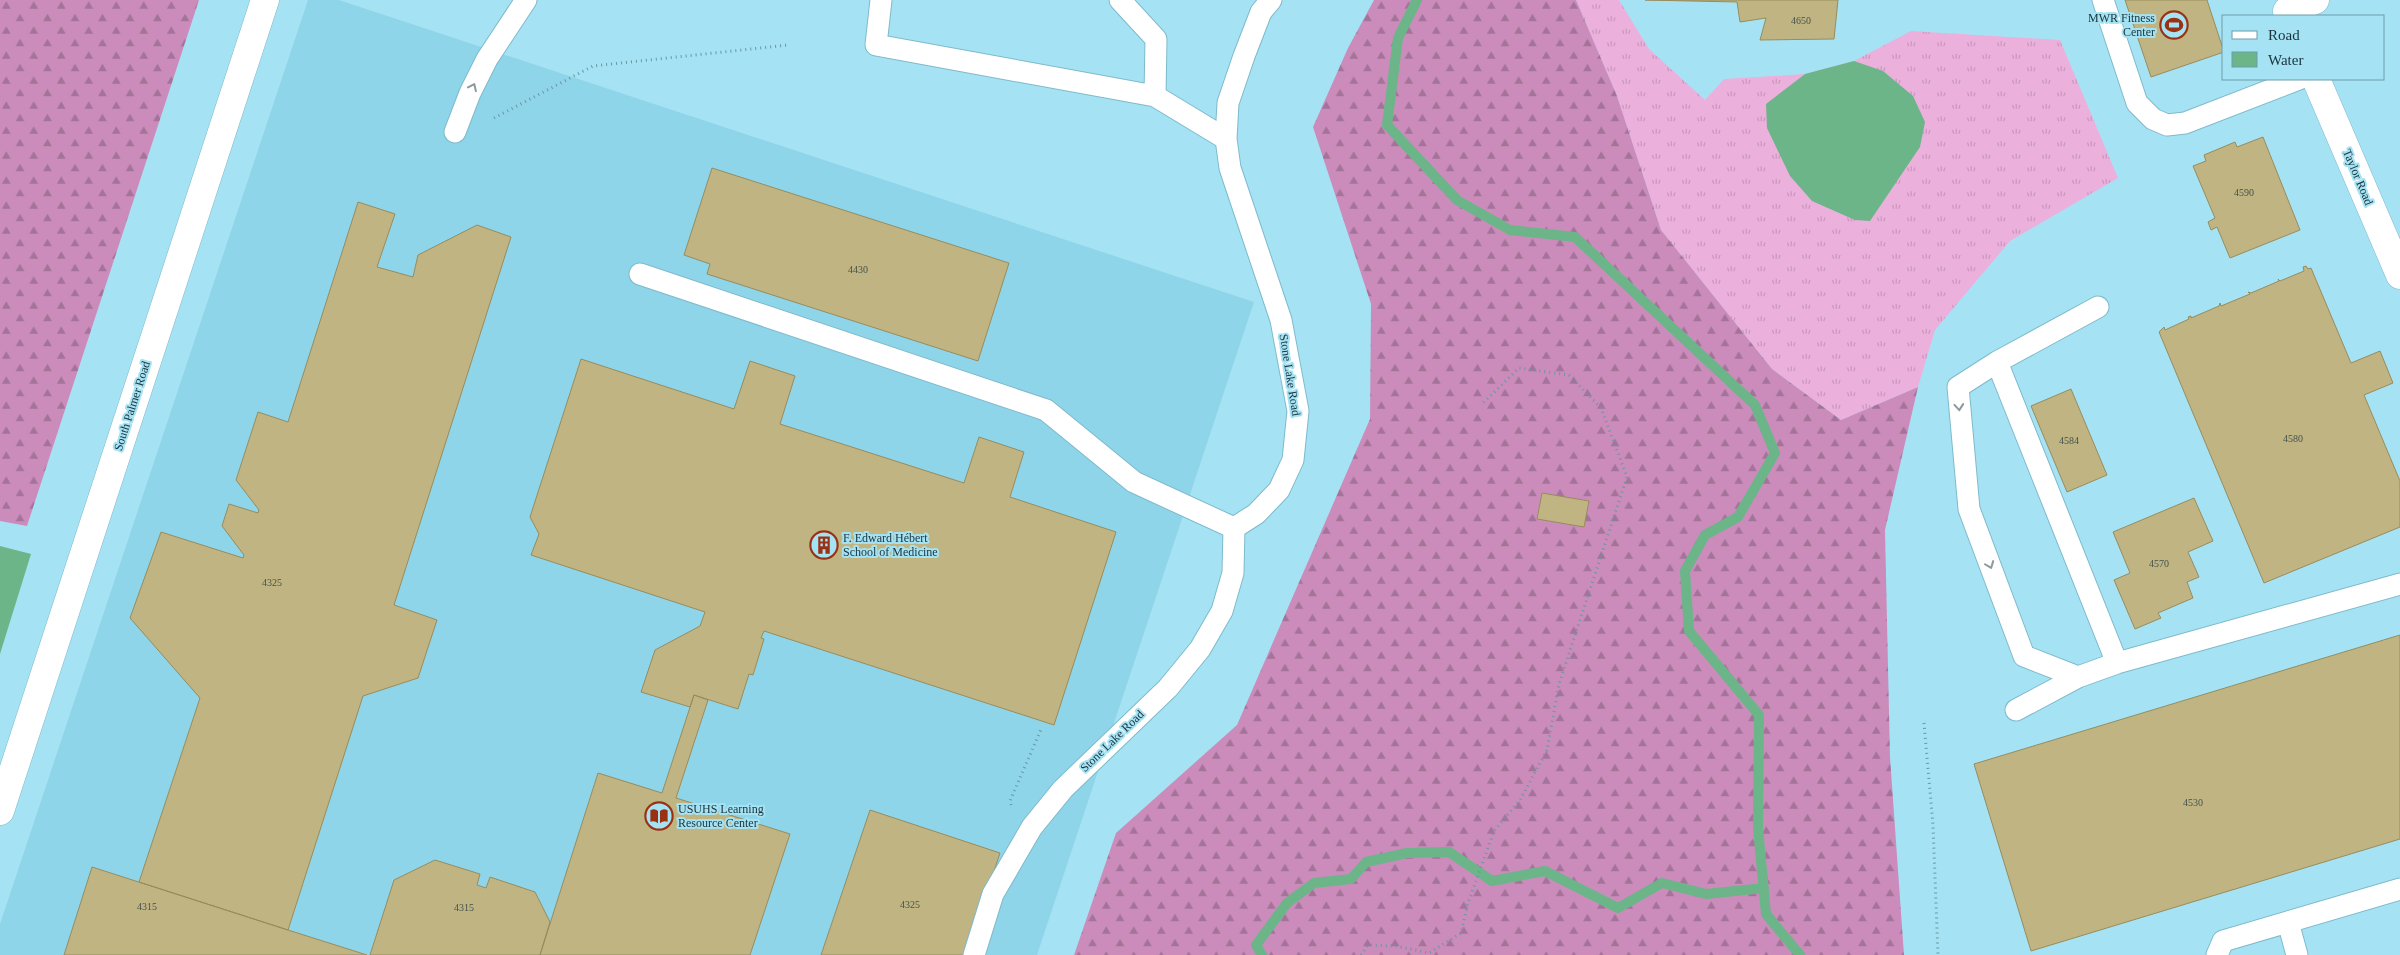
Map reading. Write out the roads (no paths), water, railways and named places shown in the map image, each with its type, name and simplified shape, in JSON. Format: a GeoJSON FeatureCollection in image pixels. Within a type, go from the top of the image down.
{"type":"FeatureCollection","features":[{"type":"Feature","properties":{"kind":"street","name":"South Palmer Road"},"geometry":{"type":"LineString","coordinates":[[0,811],[265,0]]}},
{"type":"Feature","properties":{"kind":"street"},"geometry":{"type":"LineString","coordinates":[[2287,9],[2315,0]]}},
{"type":"Feature","properties":{"kind":"street","name":"Taylor Road"},"geometry":{"type":"LineString","coordinates":[[2316,80],[2400,275]]}},
{"type":"Feature","properties":{"kind":"lane"},"geometry":{"type":"LineString","coordinates":[[455,132],[486,59],[526,0]]}},
{"type":"Feature","properties":{"kind":"lane"},"geometry":{"type":"LineString","coordinates":[[881,0],[876,45],[1155,96],[1226,139]]}},
{"type":"Feature","properties":{"kind":"lane"},"geometry":{"type":"LineString","coordinates":[[1120,0],[1156,39],[1155,96]]}},
{"type":"Feature","properties":{"kind":"lane","name":"Stone Lake Road"},"geometry":{"type":"LineString","coordinates":[[974,955],[994,894],[1025,839],[1063,789],[1168,688],[1200,649],[1222,611],[1233,573],[1234,528],[1256,514],[1279,490],[1293,460],[1298,411],[1281,320],[1230,168],[1226,139],[1228,103],[1261,12],[1271,0]]}},
{"type":"Feature","properties":{"kind":"lane"},"geometry":{"type":"LineString","coordinates":[[2103,0],[2137,103],[2153,119],[2167,125],[2185,123],[2296,80]]}},
{"type":"Feature","properties":{"kind":"lane"},"geometry":{"type":"LineString","coordinates":[[640,274],[1046,410],[1134,482],[1234,528]]}},
{"type":"Feature","properties":{"kind":"lane"},"geometry":{"type":"LineString","coordinates":[[2078,677],[2024,656],[1969,510],[1958,388],[1998,362],[2098,307]]}},
{"type":"Feature","properties":{"kind":"lane"},"geometry":{"type":"LineString","coordinates":[[1998,362],[2117,663]]}},
{"type":"Feature","properties":{"kind":"lane"},"geometry":{"type":"LineString","coordinates":[[2016,710],[2078,677],[2117,663],[2400,584]]}},
{"type":"Feature","properties":{"kind":"lane"},"geometry":{"type":"LineString","coordinates":[[2217,955],[2223,941],[2400,889]]}},
{"type":"Feature","properties":{"kind":"lane"},"geometry":{"type":"LineString","coordinates":[[2288,922],[2297,955]]}},
{"type":"Feature","properties":{"kind":"water"},"geometry":{"type":"Polygon","coordinates":[[[1854,61],[1883,71],[1913,96],[1925,122],[1920,147],[1870,221],[1855,220],[1812,201],[1790,176],[1767,128],[1766,104],[1805,74],[1854,61]]]}},
{"type":"Feature","properties":{"kind":"water"},"geometry":{"type":"Polygon","coordinates":[[[0,546],[31,554],[0,654],[0,546]]]}},
{"type":"Feature","properties":{"kind":"waterway"},"geometry":{"type":"LineString","coordinates":[[1417,0],[1398,38],[1387,125],[1457,200],[1510,230],[1575,237],[1755,405],[1775,453],[1738,517],[1705,535],[1685,571],[1689,631],[1759,715],[1758,828],[1766,914],[1800,955]]}},
{"type":"Feature","properties":{"kind":"waterway"},"geometry":{"type":"LineString","coordinates":[[1262,955],[1256,945],[1287,903],[1314,883],[1351,879],[1366,862],[1407,853],[1449,852],[1492,881],[1545,871],[1618,908],[1662,883],[1706,894],[1764,888]]}},
{"type":"Feature","properties":{"kind":"place","name":"MWR Fitness Center"},"geometry":{"type":"Point","coordinates":[2174,25]}},
{"type":"Feature","properties":{"kind":"place","name":"F. Edward Hébert School of Medicine"},"geometry":{"type":"Point","coordinates":[824,545]}},
{"type":"Feature","properties":{"kind":"place","name":"USUHS Learning Resource Center"},"geometry":{"type":"Point","coordinates":[659,816]}}]}
